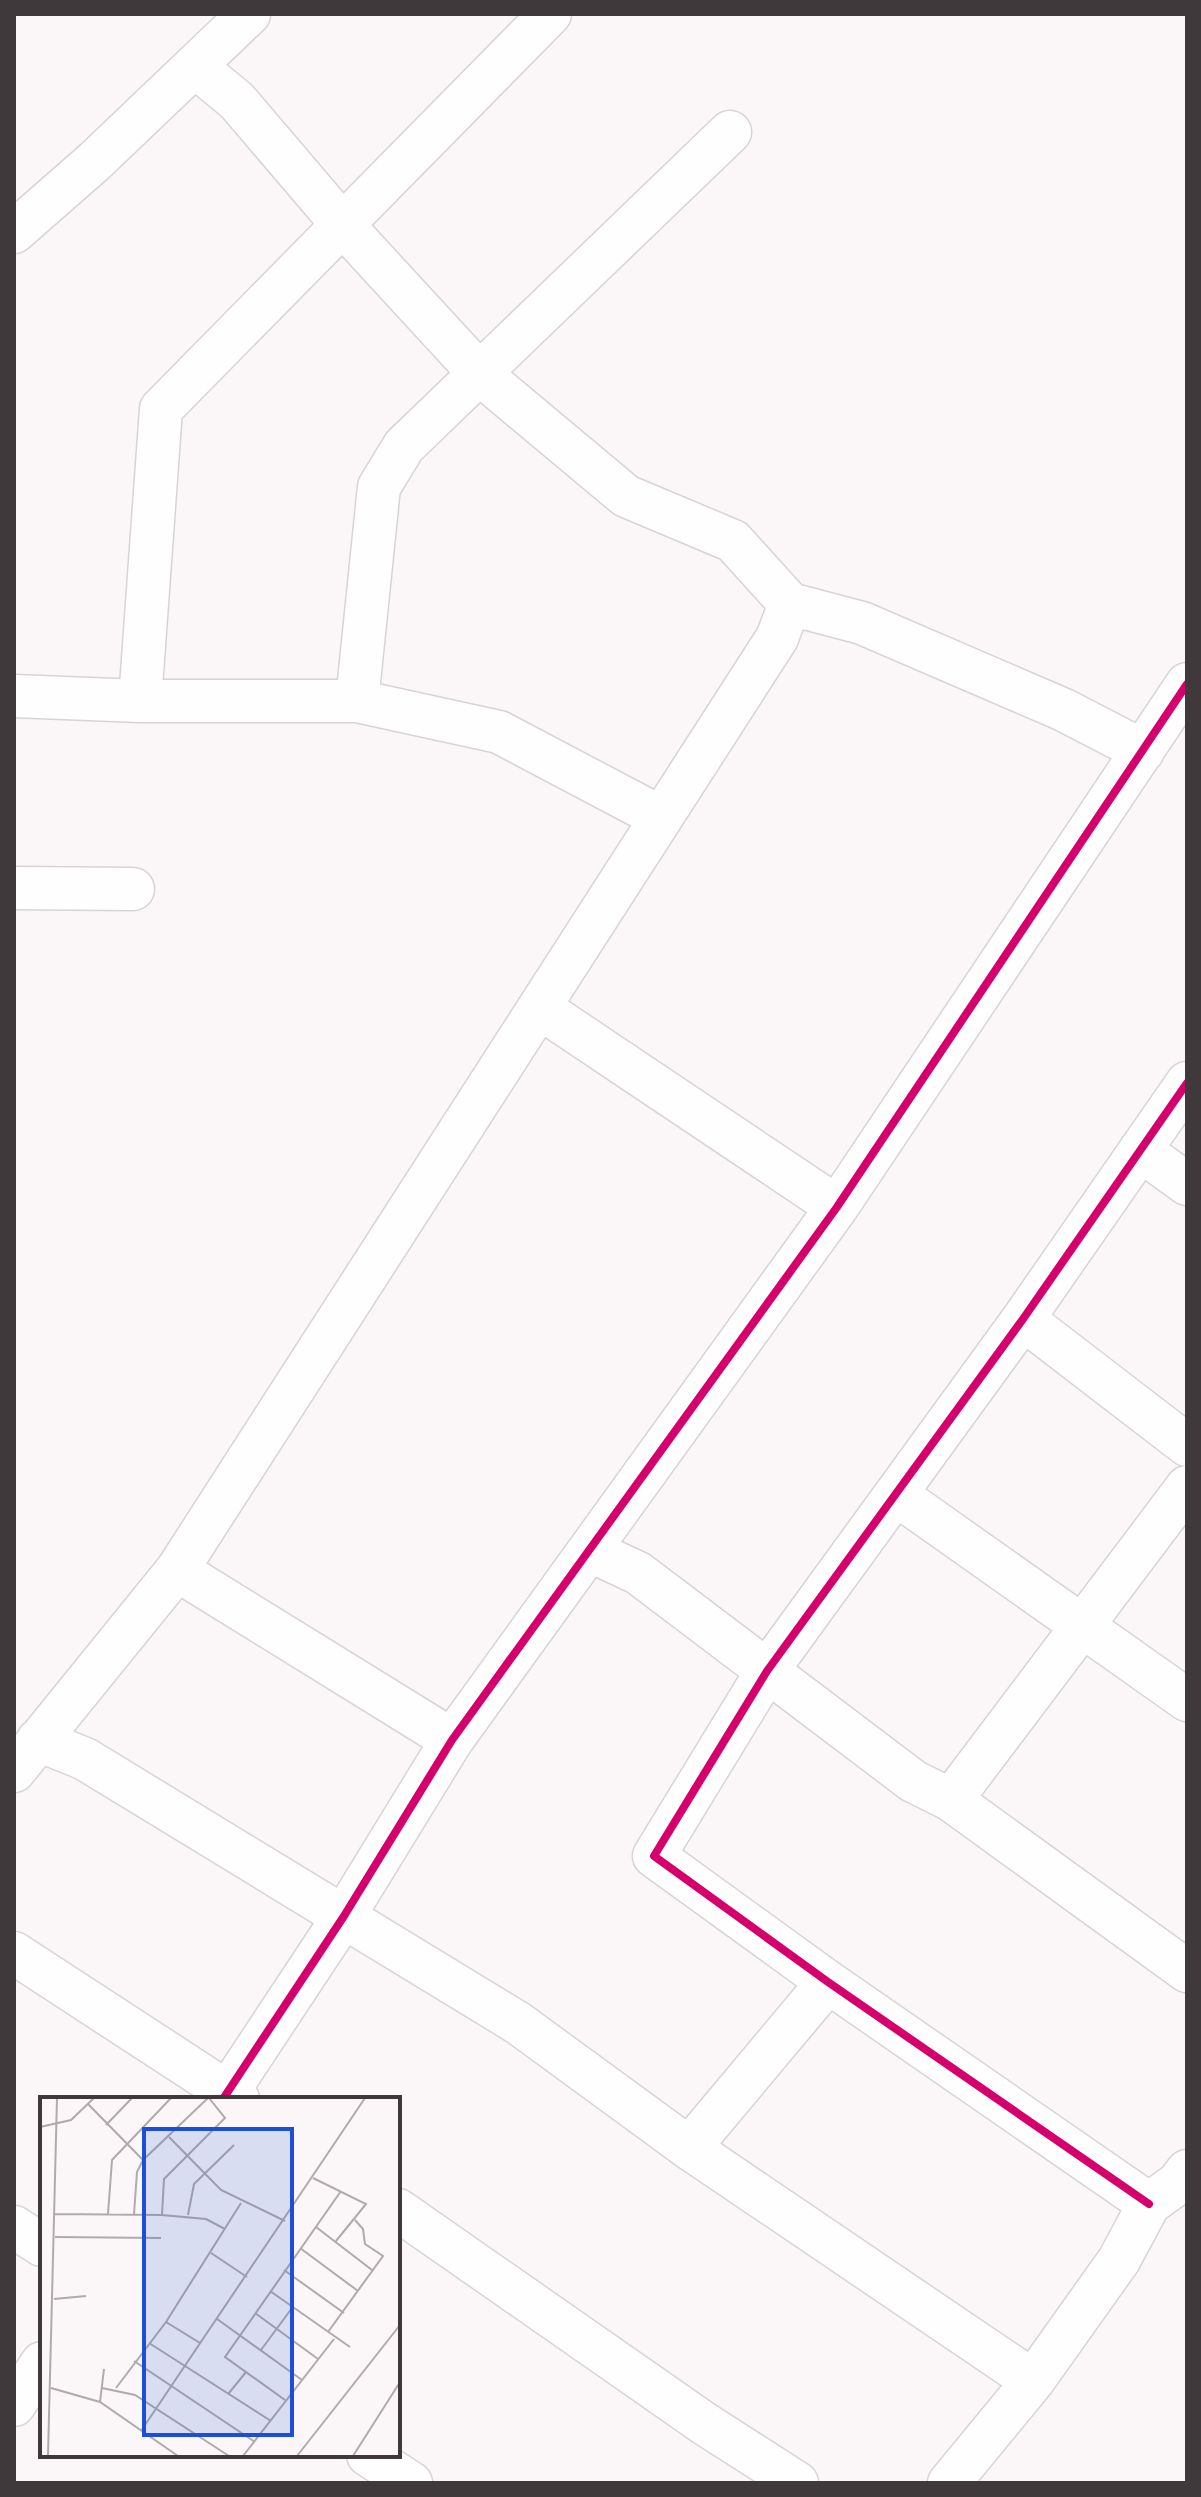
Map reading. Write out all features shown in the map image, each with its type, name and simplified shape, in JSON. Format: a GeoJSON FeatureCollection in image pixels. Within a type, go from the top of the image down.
{"type":"FeatureCollection","features":[{"type":"Feature","properties":{"kind":"street"},"geometry":{"type":"LineString","coordinates":[[14,232],[196,67],[249,14]]}},
{"type":"Feature","properties":{"kind":"street"},"geometry":{"type":"LineString","coordinates":[[140,701],[161,409],[550,14]]}},
{"type":"Feature","properties":{"kind":"street"},"geometry":{"type":"LineString","coordinates":[[196,67],[237,101],[341,223],[480,374],[626,496],[733,541],[790,604],[862,623],[1064,710],[1143,751]]}},
{"type":"Feature","properties":{"kind":"street"},"geometry":{"type":"LineString","coordinates":[[357,701],[379,487],[404,446],[730,132]]}},
{"type":"Feature","properties":{"kind":"street"},"geometry":{"type":"LineString","coordinates":[[26,1755],[177,1570],[777,638],[790,604]]}},
{"type":"Feature","properties":{"kind":"street"},"geometry":{"type":"LineString","coordinates":[[14,1953],[230,2097],[452,1740],[837,1207],[1187,684]]}},
{"type":"Feature","properties":{"kind":"street"},"geometry":{"type":"LineString","coordinates":[[14,696],[140,701],[357,701],[499,732],[660,817]]}},
{"type":"Feature","properties":{"kind":"street"},"geometry":{"type":"LineString","coordinates":[[14,888],[133,889]]}},
{"type":"Feature","properties":{"kind":"street"},"geometry":{"type":"LineString","coordinates":[[540,1008],[837,1207]]}},
{"type":"Feature","properties":{"kind":"street"},"geometry":{"type":"LineString","coordinates":[[1149,2204],[828,1982],[654,1856],[767,1671],[1023,1319],[1187,1083]]}},
{"type":"Feature","properties":{"kind":"street"},"geometry":{"type":"LineString","coordinates":[[1140,1150],[1187,1184]]}},
{"type":"Feature","properties":{"kind":"street"},"geometry":{"type":"LineString","coordinates":[[1023,1319],[1187,1445]]}},
{"type":"Feature","properties":{"kind":"street"},"geometry":{"type":"LineString","coordinates":[[951,1800],[1187,1487]]}},
{"type":"Feature","properties":{"kind":"street"},"geometry":{"type":"LineString","coordinates":[[897,1495],[1187,1700]]}},
{"type":"Feature","properties":{"kind":"street"},"geometry":{"type":"LineString","coordinates":[[591,1551],[638,1573],[913,1781],[951,1800],[1187,1971]]}},
{"type":"Feature","properties":{"kind":"street"},"geometry":{"type":"LineString","coordinates":[[177,1570],[452,1740]]}},
{"type":"Feature","properties":{"kind":"street"},"geometry":{"type":"LineString","coordinates":[[26,1755],[85,1759],[518,2023],[689,2148],[1033,2381]]}},
{"type":"Feature","properties":{"kind":"street"},"geometry":{"type":"LineString","coordinates":[[689,2148],[828,1982]]}},
{"type":"Feature","properties":{"kind":"street"},"geometry":{"type":"LineString","coordinates":[[949,2483],[1033,2381],[1119,2260],[1149,2204],[1178,2183],[1187,2171]]}},
{"type":"Feature","properties":{"kind":"street"},"geometry":{"type":"LineString","coordinates":[[400,2211],[705,2424],[797,2483]]}},
{"type":"Feature","properties":{"kind":"street"},"geometry":{"type":"LineString","coordinates":[[14,2227],[40,2244]]}},
{"type":"Feature","properties":{"kind":"street"},"geometry":{"type":"LineString","coordinates":[[14,2405],[40,2366]]}},
{"type":"Feature","properties":{"kind":"street"},"geometry":{"type":"LineString","coordinates":[[371,2457],[411,2483]]}},
{"type":"Feature","properties":{"kind":"cycle path"},"geometry":{"type":"LineString","coordinates":[[224,2097],[344,1916],[452,1740],[837,1207],[1187,684]]}},
{"type":"Feature","properties":{"kind":"cycle path"},"geometry":{"type":"LineString","coordinates":[[1149,2204],[828,1982],[654,1856],[767,1671],[1023,1319],[1187,1083]]}}]}
